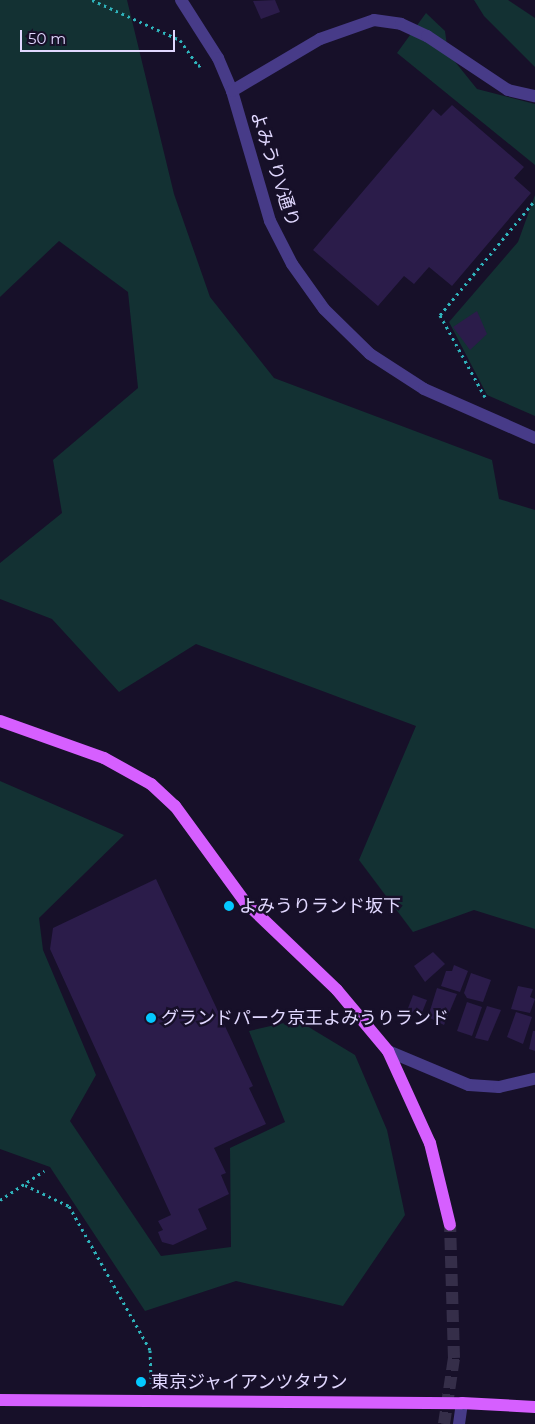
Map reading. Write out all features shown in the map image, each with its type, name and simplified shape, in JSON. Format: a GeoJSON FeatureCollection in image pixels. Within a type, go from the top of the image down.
{"type":"FeatureCollection","features":[{"type":"Feature","properties":{"kind":"main road"},"geometry":{"type":"LineString","coordinates":[[0,721],[68,743],[151,784],[180,812],[246,902],[337,990],[388,1051],[430,1143],[450,1225]]}},
{"type":"Feature","properties":{"kind":"main road"},"geometry":{"type":"LineString","coordinates":[[0,1400],[462,1403],[535,1407]]}},
{"type":"Feature","properties":{"kind":"street","name":"よみうりV通り"},"geometry":{"type":"LineString","coordinates":[[181,0],[218,58],[232,91],[270,221],[292,264],[324,309],[370,354],[424,389],[535,438]]}},
{"type":"Feature","properties":{"kind":"street"},"geometry":{"type":"LineString","coordinates":[[232,91],[320,39],[374,20],[401,24],[427,36],[508,90],[535,96]]}},
{"type":"Feature","properties":{"kind":"street"},"geometry":{"type":"LineString","coordinates":[[388,1051],[469,1085],[500,1087],[535,1079]]}},
{"type":"Feature","properties":{"kind":"street"},"geometry":{"type":"LineString","coordinates":[[459,1424],[462,1403]]}},
{"type":"Feature","properties":{"kind":"path"},"geometry":{"type":"LineString","coordinates":[[92,0],[180,40],[198,66],[218,58]]}},
{"type":"Feature","properties":{"kind":"path"},"geometry":{"type":"LineString","coordinates":[[487,402],[440,315],[535,200]]}},
{"type":"Feature","properties":{"kind":"path"},"geometry":{"type":"LineString","coordinates":[[0,1200],[26,1185],[44,1171]]}},
{"type":"Feature","properties":{"kind":"path"},"geometry":{"type":"LineString","coordinates":[[26,1185],[69,1206],[150,1350],[151,1383]]}},
{"type":"Feature","properties":{"kind":"green space"},"geometry":{"type":"Polygon","coordinates":[[[0,0],[127,0],[174,194],[210,297],[274,378],[492,460],[499,499],[535,510],[535,929],[474,910],[413,932],[359,860],[416,726],[196,644],[119,692],[52,619],[0,599],[0,563],[62,513],[53,460],[138,388],[128,292],[59,241],[0,297],[0,0]]]}},
{"type":"Feature","properties":{"kind":"green space"},"geometry":{"type":"Polygon","coordinates":[[[474,0],[508,0],[535,18],[535,67],[484,16],[474,0]]]}},
{"type":"Feature","properties":{"kind":"green space"},"geometry":{"type":"Polygon","coordinates":[[[426,13],[445,31],[448,53],[477,89],[535,104],[535,165],[397,53],[426,13]]]}},
{"type":"Feature","properties":{"kind":"green space"},"geometry":{"type":"Polygon","coordinates":[[[535,195],[535,416],[487,395],[449,322],[518,242],[535,195]]]}},
{"type":"Feature","properties":{"kind":"green space"},"geometry":{"type":"Polygon","coordinates":[[[0,781],[124,835],[39,918],[43,950],[96,1075],[70,1121],[161,1256],[231,1247],[230,1148],[285,1122],[249,1031],[297,1020],[355,1055],[387,1130],[405,1215],[343,1306],[236,1281],[145,1311],[50,1167],[0,1149],[0,781]]]}},
{"type":"Feature","properties":{"kind":"building"},"geometry":{"type":"Polygon","coordinates":[[[275,0],[280,12],[261,19],[253,1],[275,0]]]}},
{"type":"Feature","properties":{"kind":"building"},"geometry":{"type":"Polygon","coordinates":[[[452,105],[524,167],[514,178],[531,193],[452,286],[429,267],[414,284],[404,276],[378,306],[313,250],[433,109],[441,116],[452,105]]]}},
{"type":"Feature","properties":{"kind":"building"},"geometry":{"type":"Polygon","coordinates":[[[477,311],[487,334],[470,350],[453,327],[477,311]]]}},
{"type":"Feature","properties":{"kind":"building","name":"グランドパーク京王よみうりランド"},"geometry":{"type":"Polygon","coordinates":[[[156,879],[253,1086],[249,1088],[266,1124],[214,1148],[226,1173],[221,1175],[229,1194],[198,1209],[207,1229],[173,1245],[162,1242],[158,1232],[163,1230],[158,1221],[171,1215],[50,949],[53,928],[156,879]]]}},
{"type":"Feature","properties":{"kind":"building"},"geometry":{"type":"Polygon","coordinates":[[[433,952],[445,964],[425,982],[414,966],[433,952]]]}},
{"type":"Feature","properties":{"kind":"building"},"geometry":{"type":"Polygon","coordinates":[[[454,965],[468,971],[460,992],[441,986],[446,971],[452,971],[454,965]]]}},
{"type":"Feature","properties":{"kind":"building"},"geometry":{"type":"Polygon","coordinates":[[[471,973],[491,980],[483,1002],[467,998],[464,993],[471,973]]]}},
{"type":"Feature","properties":{"kind":"building"},"geometry":{"type":"Polygon","coordinates":[[[518,986],[533,989],[530,997],[535,999],[530,1013],[511,1009],[518,986]]]}},
{"type":"Feature","properties":{"kind":"building"},"geometry":{"type":"Polygon","coordinates":[[[437,988],[457,994],[444,1025],[428,1017],[437,988]]]}},
{"type":"Feature","properties":{"kind":"building"},"geometry":{"type":"Polygon","coordinates":[[[413,995],[427,1000],[421,1015],[407,1011],[413,995]]]}},
{"type":"Feature","properties":{"kind":"building"},"geometry":{"type":"Polygon","coordinates":[[[467,1002],[482,1007],[472,1036],[457,1031],[467,1002]]]}},
{"type":"Feature","properties":{"kind":"building"},"geometry":{"type":"Polygon","coordinates":[[[487,1006],[501,1010],[488,1041],[475,1038],[487,1006]]]}},
{"type":"Feature","properties":{"kind":"building"},"geometry":{"type":"Polygon","coordinates":[[[516,1012],[532,1017],[523,1044],[507,1037],[516,1012]]]}},
{"type":"Feature","properties":{"kind":"building"},"geometry":{"type":"Polygon","coordinates":[[[533,1031],[535,1031],[535,1051],[529,1049],[533,1031]]]}},
{"type":"Feature","properties":{"kind":"tunnel"},"geometry":{"type":"LineString","coordinates":[[444,1424],[454,1358],[450,1225]]}},
{"type":"Feature","properties":{"kind":"place","name":"よみうりランド坂下"},"geometry":{"type":"Point","coordinates":[229,906]}},
{"type":"Feature","properties":{"kind":"place","name":"グランドパーク京王よみうりランド"},"geometry":{"type":"Point","coordinates":[151,1018]}},
{"type":"Feature","properties":{"kind":"place","name":"東京ジャイアンツタウン"},"geometry":{"type":"Point","coordinates":[141,1382]}}]}
